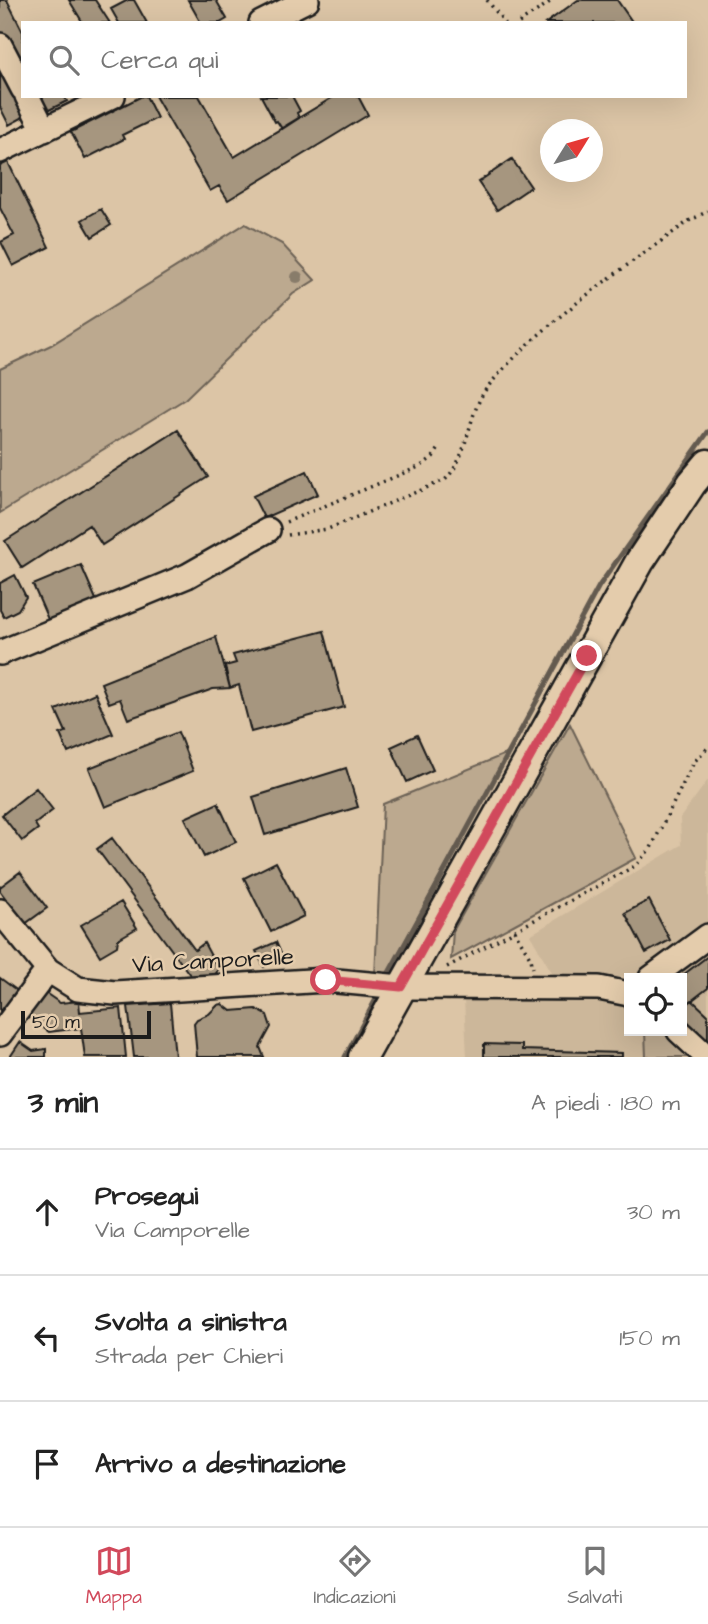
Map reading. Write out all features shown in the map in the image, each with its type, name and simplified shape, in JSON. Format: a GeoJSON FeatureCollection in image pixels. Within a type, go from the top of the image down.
{"type":"FeatureCollection","features":[{"type":"Feature","properties":{"kind":"main road"},"geometry":{"type":"LineString","coordinates":[[363,1057],[409,987],[640,561],[692,483],[708,464]]}},
{"type":"Feature","properties":{"kind":"street"},"geometry":{"type":"LineString","coordinates":[[265,21],[307,0]]}},
{"type":"Feature","properties":{"kind":"street"},"geometry":{"type":"LineString","coordinates":[[0,45],[21,85]]}},
{"type":"Feature","properties":{"kind":"street"},"geometry":{"type":"LineString","coordinates":[[28,98],[44,130]]}},
{"type":"Feature","properties":{"kind":"street"},"geometry":{"type":"LineString","coordinates":[[0,151],[109,98]]}},
{"type":"Feature","properties":{"kind":"street"},"geometry":{"type":"LineString","coordinates":[[0,653],[187,576],[274,535]]}},
{"type":"Feature","properties":{"kind":"street","name":"Via Camporelle"},"geometry":{"type":"LineString","coordinates":[[0,911],[48,970],[78,989],[115,993],[326,980],[409,987],[599,988],[624,993]]}},
{"type":"Feature","properties":{"kind":"street"},"geometry":{"type":"LineString","coordinates":[[658,973],[708,936]]}},
{"type":"Feature","properties":{"kind":"street"},"geometry":{"type":"LineString","coordinates":[[0,1034],[48,970]]}},
{"type":"Feature","properties":{"kind":"street"},"geometry":{"type":"LineString","coordinates":[[685,1036],[708,1057]]}},
{"type":"Feature","properties":{"kind":"path"},"geometry":{"type":"LineString","coordinates":[[487,0],[503,21]]}},
{"type":"Feature","properties":{"kind":"path"},"geometry":{"type":"LineString","coordinates":[[522,21],[553,0]]}},
{"type":"Feature","properties":{"kind":"path"},"geometry":{"type":"LineString","coordinates":[[274,535],[328,529],[445,480],[456,469],[473,413],[488,386],[569,309],[689,221],[708,211]]}},
{"type":"Feature","properties":{"kind":"path"},"geometry":{"type":"LineString","coordinates":[[274,535],[421,466],[433,457],[440,447]]}},
{"type":"Feature","properties":{"kind":"path"},"geometry":{"type":"LineString","coordinates":[[409,987],[635,866],[651,848],[694,762],[708,747]]}},
{"type":"Feature","properties":{"kind":"path"},"geometry":{"type":"LineString","coordinates":[[514,930],[531,959],[538,988]]}},
{"type":"Feature","properties":{"kind":"shaded area"},"geometry":{"type":"Polygon","coordinates":[[[245,224],[282,244],[315,280],[293,294],[185,399],[0,513],[0,369],[51,345],[245,224]]]}},
{"type":"Feature","properties":{"kind":"shaded area"},"geometry":{"type":"Polygon","coordinates":[[[570,724],[636,858],[451,959],[453,931],[570,724]]]}},
{"type":"Feature","properties":{"kind":"shaded area"},"geometry":{"type":"Polygon","coordinates":[[[508,753],[387,973],[375,976],[383,804],[508,753]]]}},
{"type":"Feature","properties":{"kind":"shaded area"},"geometry":{"type":"Polygon","coordinates":[[[708,780],[708,1048],[687,1028],[687,973],[624,973],[624,977],[554,976],[530,935],[681,845],[680,818],[708,780]]]}},
{"type":"Feature","properties":{"kind":"shaded area"},"geometry":{"type":"Polygon","coordinates":[[[464,999],[594,1001],[624,1007],[624,1036],[645,1036],[646,1057],[467,1057],[464,999]]]}},
{"type":"Feature","properties":{"kind":"shaded area"},"geometry":{"type":"Polygon","coordinates":[[[645,1036],[676,1036],[697,1057],[646,1057],[645,1036]]]}},
{"type":"Feature","properties":{"kind":"building"},"geometry":{"type":"Polygon","coordinates":[[[0,0],[7,0],[21,28],[21,78],[0,37],[0,0]]]}},
{"type":"Feature","properties":{"kind":"building"},"geometry":{"type":"Polygon","coordinates":[[[69,0],[95,0],[109,21],[82,21],[69,0]]]}},
{"type":"Feature","properties":{"kind":"building"},"geometry":{"type":"Polygon","coordinates":[[[128,0],[134,0],[146,21],[118,21],[111,9],[128,0]]]}},
{"type":"Feature","properties":{"kind":"building"},"geometry":{"type":"Polygon","coordinates":[[[188,0],[216,0],[227,19],[224,21],[200,21],[188,0]]]}},
{"type":"Feature","properties":{"kind":"building"},"geometry":{"type":"Polygon","coordinates":[[[578,0],[617,0],[632,21],[549,21],[578,0]]]}},
{"type":"Feature","properties":{"kind":"building"},"geometry":{"type":"Polygon","coordinates":[[[0,52],[21,98],[31,113],[9,125],[0,107],[0,52]]]}},
{"type":"Feature","properties":{"kind":"building"},"geometry":{"type":"Polygon","coordinates":[[[31,98],[65,98],[67,101],[39,115],[31,98]]]}},
{"type":"Feature","properties":{"kind":"building"},"geometry":{"type":"Polygon","coordinates":[[[138,98],[147,98],[157,118],[122,135],[124,139],[85,159],[71,132],[138,98]]]}},
{"type":"Feature","properties":{"kind":"building"},"geometry":{"type":"Polygon","coordinates":[[[156,98],[200,98],[234,157],[332,98],[359,98],[368,115],[228,200],[219,186],[210,191],[156,98]]]}},
{"type":"Feature","properties":{"kind":"building"},"geometry":{"type":"Polygon","coordinates":[[[262,98],[293,98],[300,111],[297,113],[299,118],[282,129],[277,121],[275,122],[262,98]]]}},
{"type":"Feature","properties":{"kind":"building"},"geometry":{"type":"Polygon","coordinates":[[[512,159],[531,187],[497,210],[478,182],[512,159]]]}},
{"type":"Feature","properties":{"kind":"building"},"geometry":{"type":"Polygon","coordinates":[[[8,162],[49,247],[13,266],[1,242],[14,235],[0,208],[0,166],[8,162]]]}},
{"type":"Feature","properties":{"kind":"building"},"geometry":{"type":"Polygon","coordinates":[[[101,209],[111,225],[92,237],[82,220],[101,209]]]}},
{"type":"Feature","properties":{"kind":"building"},"geometry":{"type":"Polygon","coordinates":[[[178,430],[208,477],[102,545],[89,525],[22,568],[5,541],[178,430]]]}},
{"type":"Feature","properties":{"kind":"building"},"geometry":{"type":"Polygon","coordinates":[[[307,471],[318,494],[264,518],[253,496],[307,471]]]}},
{"type":"Feature","properties":{"kind":"building"},"geometry":{"type":"Polygon","coordinates":[[[81,565],[98,604],[50,624],[33,585],[81,565]]]}},
{"type":"Feature","properties":{"kind":"building"},"geometry":{"type":"Polygon","coordinates":[[[15,575],[26,597],[18,610],[4,617],[0,610],[0,583],[15,575]]]}},
{"type":"Feature","properties":{"kind":"building"},"geometry":{"type":"Polygon","coordinates":[[[324,631],[344,707],[251,732],[239,685],[230,688],[225,666],[236,663],[233,655],[324,631]]]}},
{"type":"Feature","properties":{"kind":"building"},"geometry":{"type":"Polygon","coordinates":[[[216,637],[230,688],[213,689],[128,719],[120,699],[109,703],[101,683],[216,637]]]}},
{"type":"Feature","properties":{"kind":"building"},"geometry":{"type":"Polygon","coordinates":[[[95,693],[113,734],[68,753],[60,734],[66,732],[56,710],[95,693]]]}},
{"type":"Feature","properties":{"kind":"building"},"geometry":{"type":"Polygon","coordinates":[[[178,732],[193,771],[105,807],[89,768],[178,732]]]}},
{"type":"Feature","properties":{"kind":"building"},"geometry":{"type":"Polygon","coordinates":[[[417,735],[433,770],[407,782],[391,747],[417,735]]]}},
{"type":"Feature","properties":{"kind":"building"},"geometry":{"type":"Polygon","coordinates":[[[346,768],[358,807],[265,835],[253,797],[346,768]]]}},
{"type":"Feature","properties":{"kind":"building"},"geometry":{"type":"Polygon","coordinates":[[[36,788],[53,810],[35,824],[38,829],[22,841],[2,815],[36,788]]]}},
{"type":"Feature","properties":{"kind":"building"},"geometry":{"type":"Polygon","coordinates":[[[218,803],[236,842],[204,857],[185,818],[218,803]]]}},
{"type":"Feature","properties":{"kind":"building"},"geometry":{"type":"Polygon","coordinates":[[[112,838],[195,950],[204,943],[218,969],[214,978],[193,979],[97,849],[112,838]]]}},
{"type":"Feature","properties":{"kind":"building"},"geometry":{"type":"Polygon","coordinates":[[[276,862],[304,916],[271,932],[244,878],[276,862]]]}},
{"type":"Feature","properties":{"kind":"building"},"geometry":{"type":"Polygon","coordinates":[[[20,872],[47,908],[25,924],[0,891],[0,887],[20,872]]]}},
{"type":"Feature","properties":{"kind":"building"},"geometry":{"type":"Polygon","coordinates":[[[649,900],[670,940],[646,953],[625,913],[649,900]]]}},
{"type":"Feature","properties":{"kind":"building"},"geometry":{"type":"Polygon","coordinates":[[[121,902],[137,928],[118,939],[117,946],[100,956],[81,925],[121,902]]]}},
{"type":"Feature","properties":{"kind":"building"},"geometry":{"type":"Polygon","coordinates":[[[276,942],[283,958],[264,967],[256,951],[276,942]]]}},
{"type":"Feature","properties":{"kind":"building"},"geometry":{"type":"Polygon","coordinates":[[[708,956],[708,988],[687,1004],[687,973],[708,956]]]}},
{"type":"Feature","properties":{"kind":"building"},"geometry":{"type":"Polygon","coordinates":[[[0,978],[19,992],[0,1016],[0,978]]]}},
{"type":"Feature","properties":{"kind":"building"},"geometry":{"type":"Polygon","coordinates":[[[44,992],[60,1003],[79,1001],[80,1012],[121,1008],[126,1057],[85,1057],[81,1028],[49,1032],[27,1016],[44,992]]]}},
{"type":"Feature","properties":{"kind":"building"},"geometry":{"type":"Polygon","coordinates":[[[692,1000],[708,1015],[708,1044],[687,1025],[687,1004],[692,1000]]]}},
{"type":"Feature","properties":{"kind":"building"},"geometry":{"type":"Polygon","coordinates":[[[170,1003],[175,1057],[134,1057],[128,1006],[170,1003]]]}},
{"type":"Feature","properties":{"kind":"building"},"geometry":{"type":"Polygon","coordinates":[[[222,1004],[231,1011],[256,1009],[267,1015],[271,1027],[260,1047],[264,1057],[197,1057],[194,1023],[222,1004]]]}},
{"type":"Feature","properties":{"kind":"building"},"geometry":{"type":"Polygon","coordinates":[[[20,1042],[33,1051],[46,1049],[46,1057],[10,1057],[20,1042]]]}},
{"type":"Feature","properties":{"kind":"building"},"geometry":{"type":"Polygon","coordinates":[[[484,1044],[522,1045],[522,1050],[622,1053],[622,1057],[484,1057],[484,1044]]]}},
{"type":"Feature","properties":{"kind":"waterway"},"geometry":{"type":"LineString","coordinates":[[391,970],[599,586],[708,432]]}},
{"type":"Feature","properties":{"kind":"waterway"},"geometry":{"type":"LineString","coordinates":[[345,1057],[376,999]]}},
{"type":"Feature","properties":{"kind":"route"},"geometry":{"type":"LineString","coordinates":[[326,980],[401,987],[587,656]]}}]}
